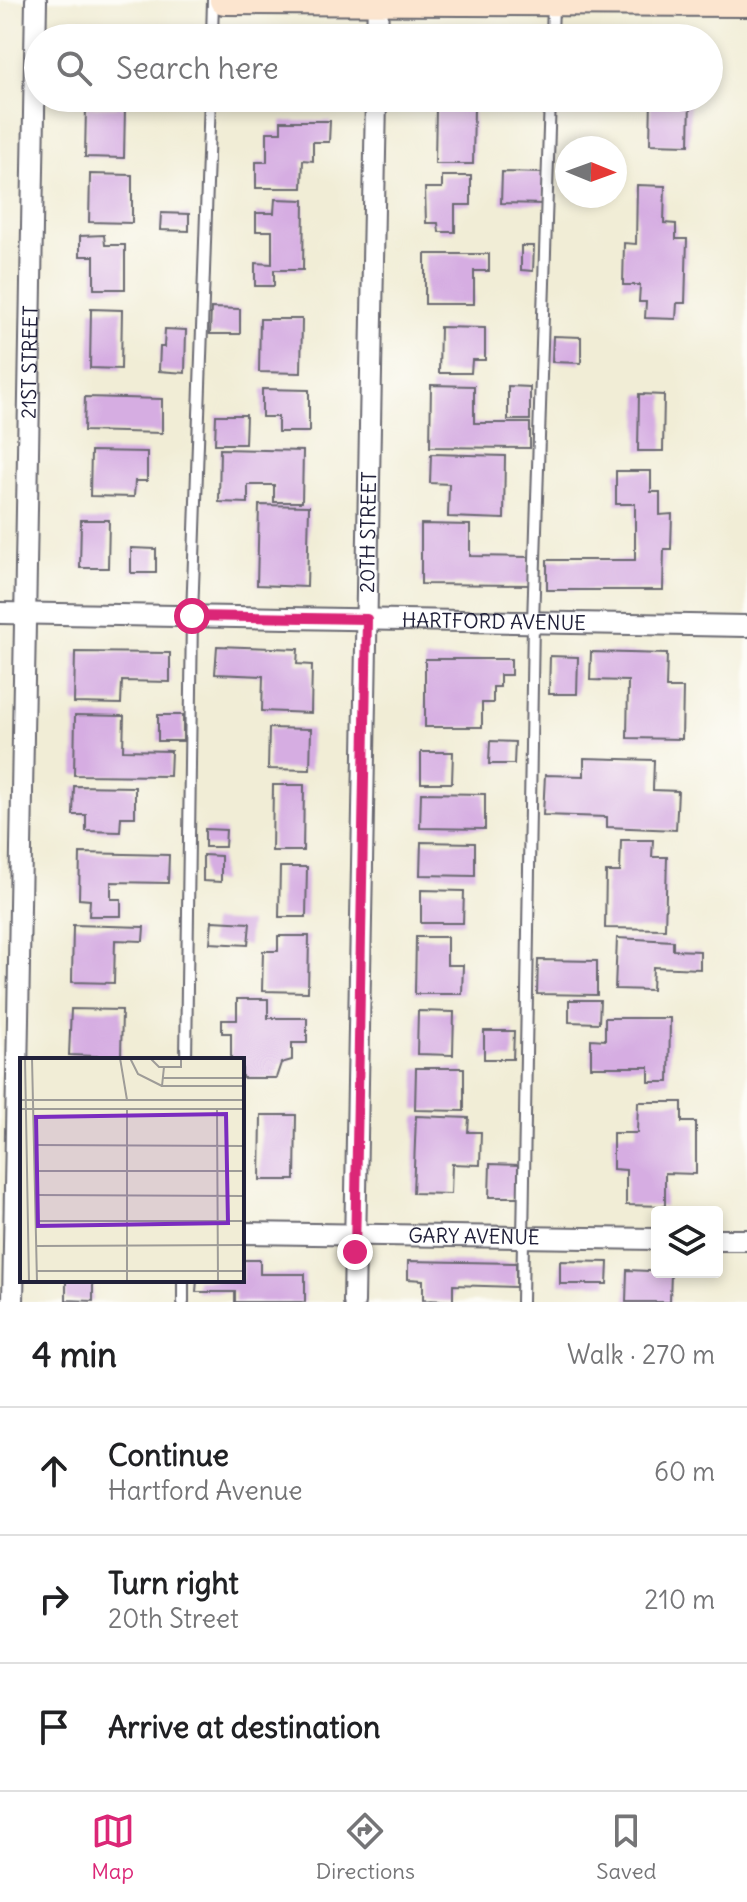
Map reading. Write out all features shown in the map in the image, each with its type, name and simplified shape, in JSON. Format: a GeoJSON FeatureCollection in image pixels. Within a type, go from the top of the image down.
{"type":"FeatureCollection","features":[{"type":"Feature","properties":{"kind":"main road"},"geometry":{"type":"LineString","coordinates":[[224,0],[747,2]]}},
{"type":"Feature","properties":{"kind":"street","name":"21ST STREET"},"geometry":{"type":"LineString","coordinates":[[36,0],[36,24]]}},
{"type":"Feature","properties":{"kind":"street"},"geometry":{"type":"LineString","coordinates":[[377,24],[378,2]]}},
{"type":"Feature","properties":{"kind":"street","name":"21ST STREET"},"geometry":{"type":"LineString","coordinates":[[13,1302],[34,112]]}},
{"type":"Feature","properties":{"kind":"street","name":"20TH STREET"},"geometry":{"type":"LineString","coordinates":[[354,1302],[376,112]]}},
{"type":"Feature","properties":{"kind":"street","name":"HARTFORD AVENUE"},"geometry":{"type":"LineString","coordinates":[[0,613],[747,626]]}},
{"type":"Feature","properties":{"kind":"street","name":"GARY AVENUE"},"geometry":{"type":"LineString","coordinates":[[244,1233],[651,1239]]}},
{"type":"Feature","properties":{"kind":"street"},"geometry":{"type":"LineString","coordinates":[[723,1240],[747,1240]]}},
{"type":"Feature","properties":{"kind":"lane"},"geometry":{"type":"LineString","coordinates":[[212,24],[213,0]]}},
{"type":"Feature","properties":{"kind":"lane"},"geometry":{"type":"LineString","coordinates":[[552,24],[553,1]]}},
{"type":"Feature","properties":{"kind":"lane"},"geometry":{"type":"LineString","coordinates":[[186,1058],[192,616],[210,112]]}},
{"type":"Feature","properties":{"kind":"lane"},"geometry":{"type":"LineString","coordinates":[[522,1302],[533,622],[550,112]]}},
{"type":"Feature","properties":{"kind":"building"},"geometry":{"type":"Polygon","coordinates":[[[86,112],[125,112],[124,158],[85,157],[86,112]]]}},
{"type":"Feature","properties":{"kind":"building"},"geometry":{"type":"Polygon","coordinates":[[[436,112],[474,112],[473,164],[435,164],[436,112]]]}},
{"type":"Feature","properties":{"kind":"building"},"geometry":{"type":"Polygon","coordinates":[[[651,112],[690,112],[689,145],[650,144],[651,112]]]}},
{"type":"Feature","properties":{"kind":"building"},"geometry":{"type":"Polygon","coordinates":[[[281,121],[330,121],[329,142],[313,142],[313,161],[303,160],[302,188],[256,188],[256,162],[267,162],[267,132],[281,132],[281,121]]]}},
{"type":"Feature","properties":{"kind":"building"},"geometry":{"type":"Polygon","coordinates":[[[502,172],[545,173],[544,204],[501,203],[502,172]]]}},
{"type":"Feature","properties":{"kind":"building"},"geometry":{"type":"Polygon","coordinates":[[[90,174],[132,175],[132,223],[89,222],[90,174]]]}},
{"type":"Feature","properties":{"kind":"building"},"geometry":{"type":"Polygon","coordinates":[[[442,176],[471,176],[471,205],[455,205],[455,232],[439,232],[438,223],[426,223],[425,188],[442,188],[442,176]]]}},
{"type":"Feature","properties":{"kind":"building"},"geometry":{"type":"Polygon","coordinates":[[[637,185],[665,186],[664,223],[676,224],[676,239],[687,239],[685,303],[677,303],[676,319],[645,318],[646,302],[639,302],[640,285],[623,285],[624,243],[636,244],[637,185]]]}},
{"type":"Feature","properties":{"kind":"building"},"geometry":{"type":"Polygon","coordinates":[[[275,199],[304,200],[303,270],[274,270],[274,286],[255,286],[255,263],[272,264],[272,231],[256,231],[256,213],[274,213],[275,199]]]}},
{"type":"Feature","properties":{"kind":"building"},"geometry":{"type":"Polygon","coordinates":[[[161,213],[189,214],[189,231],[160,230],[161,213]]]}},
{"type":"Feature","properties":{"kind":"building"},"geometry":{"type":"Polygon","coordinates":[[[104,235],[105,245],[125,245],[125,289],[94,289],[94,256],[80,256],[80,236],[104,235]]]}},
{"type":"Feature","properties":{"kind":"building"},"geometry":{"type":"Polygon","coordinates":[[[521,246],[534,246],[533,271],[521,270],[521,246]]]}},
{"type":"Feature","properties":{"kind":"building"},"geometry":{"type":"Polygon","coordinates":[[[425,254],[489,254],[489,271],[474,271],[474,304],[425,304],[425,254]]]}},
{"type":"Feature","properties":{"kind":"building"},"geometry":{"type":"Polygon","coordinates":[[[211,308],[240,309],[240,334],[210,334],[211,308]]]}},
{"type":"Feature","properties":{"kind":"building"},"geometry":{"type":"Polygon","coordinates":[[[91,309],[122,310],[121,369],[90,368],[91,309]]]}},
{"type":"Feature","properties":{"kind":"building"},"geometry":{"type":"Polygon","coordinates":[[[260,319],[302,319],[301,373],[259,372],[260,319]]]}},
{"type":"Feature","properties":{"kind":"building"},"geometry":{"type":"Polygon","coordinates":[[[440,327],[485,328],[485,360],[472,360],[471,373],[439,373],[440,327]]]}},
{"type":"Feature","properties":{"kind":"building"},"geometry":{"type":"Polygon","coordinates":[[[165,329],[186,330],[185,373],[159,371],[160,347],[164,347],[165,329]]]}},
{"type":"Feature","properties":{"kind":"building"},"geometry":{"type":"Polygon","coordinates":[[[553,336],[581,337],[581,363],[552,362],[553,336]]]}},
{"type":"Feature","properties":{"kind":"building"},"geometry":{"type":"Polygon","coordinates":[[[431,385],[474,386],[474,423],[530,423],[530,448],[430,447],[431,385]]]}},
{"type":"Feature","properties":{"kind":"building"},"geometry":{"type":"Polygon","coordinates":[[[508,386],[530,387],[530,420],[508,420],[508,386]]]}},
{"type":"Feature","properties":{"kind":"building"},"geometry":{"type":"Polygon","coordinates":[[[262,389],[309,390],[309,432],[278,432],[278,417],[262,417],[262,389]]]}},
{"type":"Feature","properties":{"kind":"building"},"geometry":{"type":"Polygon","coordinates":[[[639,394],[664,395],[663,451],[638,451],[639,394]]]}},
{"type":"Feature","properties":{"kind":"building"},"geometry":{"type":"Polygon","coordinates":[[[85,397],[162,399],[162,433],[84,431],[85,397]]]}},
{"type":"Feature","properties":{"kind":"building"},"geometry":{"type":"Polygon","coordinates":[[[216,415],[246,415],[245,444],[215,444],[216,415]]]}},
{"type":"Feature","properties":{"kind":"building"},"geometry":{"type":"Polygon","coordinates":[[[220,449],[303,451],[302,502],[274,502],[274,485],[248,485],[248,503],[219,502],[220,449]]]}},
{"type":"Feature","properties":{"kind":"building"},"geometry":{"type":"Polygon","coordinates":[[[91,451],[147,452],[147,481],[135,481],[134,497],[90,496],[91,451]]]}},
{"type":"Feature","properties":{"kind":"building"},"geometry":{"type":"Polygon","coordinates":[[[431,454],[505,456],[504,519],[448,517],[449,484],[430,483],[431,454]]]}},
{"type":"Feature","properties":{"kind":"building"},"geometry":{"type":"Polygon","coordinates":[[[616,471],[651,471],[651,492],[660,492],[660,515],[672,514],[671,549],[664,549],[663,590],[547,590],[547,560],[635,560],[635,504],[616,504],[616,471]]]}},
{"type":"Feature","properties":{"kind":"building"},"geometry":{"type":"Polygon","coordinates":[[[259,505],[309,506],[307,587],[257,585],[259,505]]]}},
{"type":"Feature","properties":{"kind":"building"},"geometry":{"type":"Polygon","coordinates":[[[81,520],[109,520],[108,568],[80,568],[81,520]]]}},
{"type":"Feature","properties":{"kind":"building"},"geometry":{"type":"Polygon","coordinates":[[[421,524],[470,525],[470,556],[529,557],[529,585],[421,584],[421,524]]]}},
{"type":"Feature","properties":{"kind":"building"},"geometry":{"type":"Polygon","coordinates":[[[131,548],[156,549],[156,573],[131,573],[131,548]]]}},
{"type":"Feature","properties":{"kind":"building"},"geometry":{"type":"Polygon","coordinates":[[[217,646],[298,649],[297,664],[312,665],[311,713],[262,711],[263,676],[215,674],[217,646]]]}},
{"type":"Feature","properties":{"kind":"building"},"geometry":{"type":"Polygon","coordinates":[[[75,652],[170,653],[170,682],[122,681],[121,704],[74,703],[75,652]]]}},
{"type":"Feature","properties":{"kind":"building"},"geometry":{"type":"Polygon","coordinates":[[[591,652],[667,654],[666,688],[683,688],[682,739],[627,738],[628,681],[590,680],[591,652]]]}},
{"type":"Feature","properties":{"kind":"building"},"geometry":{"type":"Polygon","coordinates":[[[550,656],[578,657],[577,694],[549,694],[550,656]]]}},
{"type":"Feature","properties":{"kind":"building"},"geometry":{"type":"Polygon","coordinates":[[[425,659],[511,659],[511,675],[500,675],[500,687],[493,687],[493,703],[482,703],[482,727],[425,727],[425,659]]]}},
{"type":"Feature","properties":{"kind":"building"},"geometry":{"type":"Polygon","coordinates":[[[75,715],[124,716],[123,750],[171,751],[170,776],[74,775],[75,715]]]}},
{"type":"Feature","properties":{"kind":"building"},"geometry":{"type":"Polygon","coordinates":[[[158,715],[183,715],[183,741],[158,741],[158,715]]]}},
{"type":"Feature","properties":{"kind":"building"},"geometry":{"type":"Polygon","coordinates":[[[269,728],[311,729],[310,770],[268,769],[269,728]]]}},
{"type":"Feature","properties":{"kind":"building"},"geometry":{"type":"Polygon","coordinates":[[[490,741],[515,742],[514,764],[489,764],[490,741]]]}},
{"type":"Feature","properties":{"kind":"building"},"geometry":{"type":"Polygon","coordinates":[[[421,752],[453,752],[452,783],[421,783],[421,752]]]}},
{"type":"Feature","properties":{"kind":"building"},"geometry":{"type":"Polygon","coordinates":[[[584,758],[654,760],[653,790],[678,791],[676,830],[607,827],[607,817],[543,815],[545,775],[584,776],[584,758]]]}},
{"type":"Feature","properties":{"kind":"building"},"geometry":{"type":"Polygon","coordinates":[[[273,785],[304,785],[303,851],[272,851],[273,785]]]}},
{"type":"Feature","properties":{"kind":"building"},"geometry":{"type":"Polygon","coordinates":[[[74,786],[135,787],[135,817],[121,817],[120,832],[86,831],[86,815],[73,815],[74,786]]]}},
{"type":"Feature","properties":{"kind":"building"},"geometry":{"type":"Polygon","coordinates":[[[421,793],[485,794],[485,829],[420,828],[421,793]]]}},
{"type":"Feature","properties":{"kind":"building"},"geometry":{"type":"Polygon","coordinates":[[[205,829],[226,830],[225,847],[205,847],[205,829]]]}},
{"type":"Feature","properties":{"kind":"building"},"geometry":{"type":"Polygon","coordinates":[[[621,840],[653,840],[652,857],[667,857],[665,929],[605,928],[606,872],[620,872],[621,840]]]}},
{"type":"Feature","properties":{"kind":"building"},"geometry":{"type":"Polygon","coordinates":[[[421,842],[475,843],[475,876],[420,875],[421,842]]]}},
{"type":"Feature","properties":{"kind":"building"},"geometry":{"type":"Polygon","coordinates":[[[80,853],[169,855],[168,883],[111,882],[111,899],[121,899],[121,916],[89,916],[90,900],[79,899],[80,853]]]}},
{"type":"Feature","properties":{"kind":"building"},"geometry":{"type":"Polygon","coordinates":[[[203,855],[221,856],[221,882],[203,881],[203,855]]]}},
{"type":"Feature","properties":{"kind":"building"},"geometry":{"type":"Polygon","coordinates":[[[280,867],[307,867],[306,917],[279,917],[280,867]]]}},
{"type":"Feature","properties":{"kind":"building"},"geometry":{"type":"Polygon","coordinates":[[[421,890],[464,891],[463,923],[421,923],[421,890]]]}},
{"type":"Feature","properties":{"kind":"building"},"geometry":{"type":"Polygon","coordinates":[[[212,921],[250,923],[248,945],[210,943],[212,921]]]}},
{"type":"Feature","properties":{"kind":"building"},"geometry":{"type":"Polygon","coordinates":[[[73,925],[144,927],[143,941],[115,940],[114,983],[72,982],[73,925]]]}},
{"type":"Feature","properties":{"kind":"building"},"geometry":{"type":"Polygon","coordinates":[[[278,936],[309,936],[308,992],[262,991],[263,951],[278,951],[278,936]]]}},
{"type":"Feature","properties":{"kind":"building"},"geometry":{"type":"Polygon","coordinates":[[[416,937],[447,937],[447,965],[463,965],[462,994],[415,994],[416,937]]]}},
{"type":"Feature","properties":{"kind":"building"},"geometry":{"type":"Polygon","coordinates":[[[617,938],[673,941],[673,950],[700,951],[700,969],[653,967],[652,990],[615,989],[617,938]]]}},
{"type":"Feature","properties":{"kind":"building"},"geometry":{"type":"Polygon","coordinates":[[[538,960],[597,961],[597,995],[537,994],[538,960]]]}},
{"type":"Feature","properties":{"kind":"building"},"geometry":{"type":"Polygon","coordinates":[[[237,999],[268,999],[268,1018],[307,1018],[307,1043],[292,1043],[292,1060],[281,1063],[276,1078],[244,1078],[244,1058],[231,1058],[231,1033],[222,1033],[222,1020],[237,1020],[237,999]]]}},
{"type":"Feature","properties":{"kind":"building"},"geometry":{"type":"Polygon","coordinates":[[[569,1000],[600,1000],[599,1023],[569,1022],[569,1000]]]}},
{"type":"Feature","properties":{"kind":"building"},"geometry":{"type":"Polygon","coordinates":[[[71,1009],[122,1010],[121,1057],[69,1055],[71,1009]]]}},
{"type":"Feature","properties":{"kind":"building"},"geometry":{"type":"Polygon","coordinates":[[[418,1011],[454,1012],[453,1055],[417,1054],[418,1011]]]}},
{"type":"Feature","properties":{"kind":"building"},"geometry":{"type":"Polygon","coordinates":[[[605,1018],[670,1018],[669,1082],[649,1082],[649,1067],[591,1067],[591,1039],[605,1040],[605,1018]]]}},
{"type":"Feature","properties":{"kind":"building"},"geometry":{"type":"Polygon","coordinates":[[[484,1031],[514,1031],[513,1059],[484,1059],[484,1031]]]}},
{"type":"Feature","properties":{"kind":"building"},"geometry":{"type":"Polygon","coordinates":[[[416,1068],[464,1068],[464,1111],[415,1110],[416,1068]]]}},
{"type":"Feature","properties":{"kind":"building"},"geometry":{"type":"Polygon","coordinates":[[[638,1102],[682,1102],[682,1122],[696,1122],[696,1174],[665,1173],[665,1206],[626,1205],[626,1170],[613,1169],[613,1133],[637,1133],[638,1102]]]}},
{"type":"Feature","properties":{"kind":"building"},"geometry":{"type":"Polygon","coordinates":[[[261,1115],[296,1115],[295,1180],[260,1180],[261,1115]]]}},
{"type":"Feature","properties":{"kind":"building"},"geometry":{"type":"Polygon","coordinates":[[[416,1116],[469,1118],[468,1132],[481,1132],[480,1165],[452,1164],[451,1194],[413,1193],[416,1116]]]}},
{"type":"Feature","properties":{"kind":"building"},"geometry":{"type":"Polygon","coordinates":[[[490,1164],[518,1165],[518,1197],[489,1197],[490,1164]]]}},
{"type":"Feature","properties":{"kind":"building"},"geometry":{"type":"Polygon","coordinates":[[[244,1260],[260,1260],[260,1274],[305,1274],[305,1302],[235,1302],[235,1292],[196,1292],[197,1282],[244,1282],[244,1260]]]}},
{"type":"Feature","properties":{"kind":"building"},"geometry":{"type":"Polygon","coordinates":[[[408,1261],[516,1263],[516,1287],[453,1285],[453,1301],[423,1300],[423,1280],[408,1279],[408,1261]]]}},
{"type":"Feature","properties":{"kind":"building"},"geometry":{"type":"Polygon","coordinates":[[[560,1261],[608,1262],[607,1284],[560,1284],[560,1261]]]}},
{"type":"Feature","properties":{"kind":"building"},"geometry":{"type":"Polygon","coordinates":[[[627,1270],[651,1271],[651,1278],[671,1278],[670,1302],[626,1302],[627,1270]]]}},
{"type":"Feature","properties":{"kind":"building"},"geometry":{"type":"Polygon","coordinates":[[[66,1282],[93,1282],[93,1301],[66,1300],[66,1282]]]}},
{"type":"Feature","properties":{"kind":"route"},"geometry":{"type":"LineString","coordinates":[[192,616],[367,619],[355,1252]]}}]}
